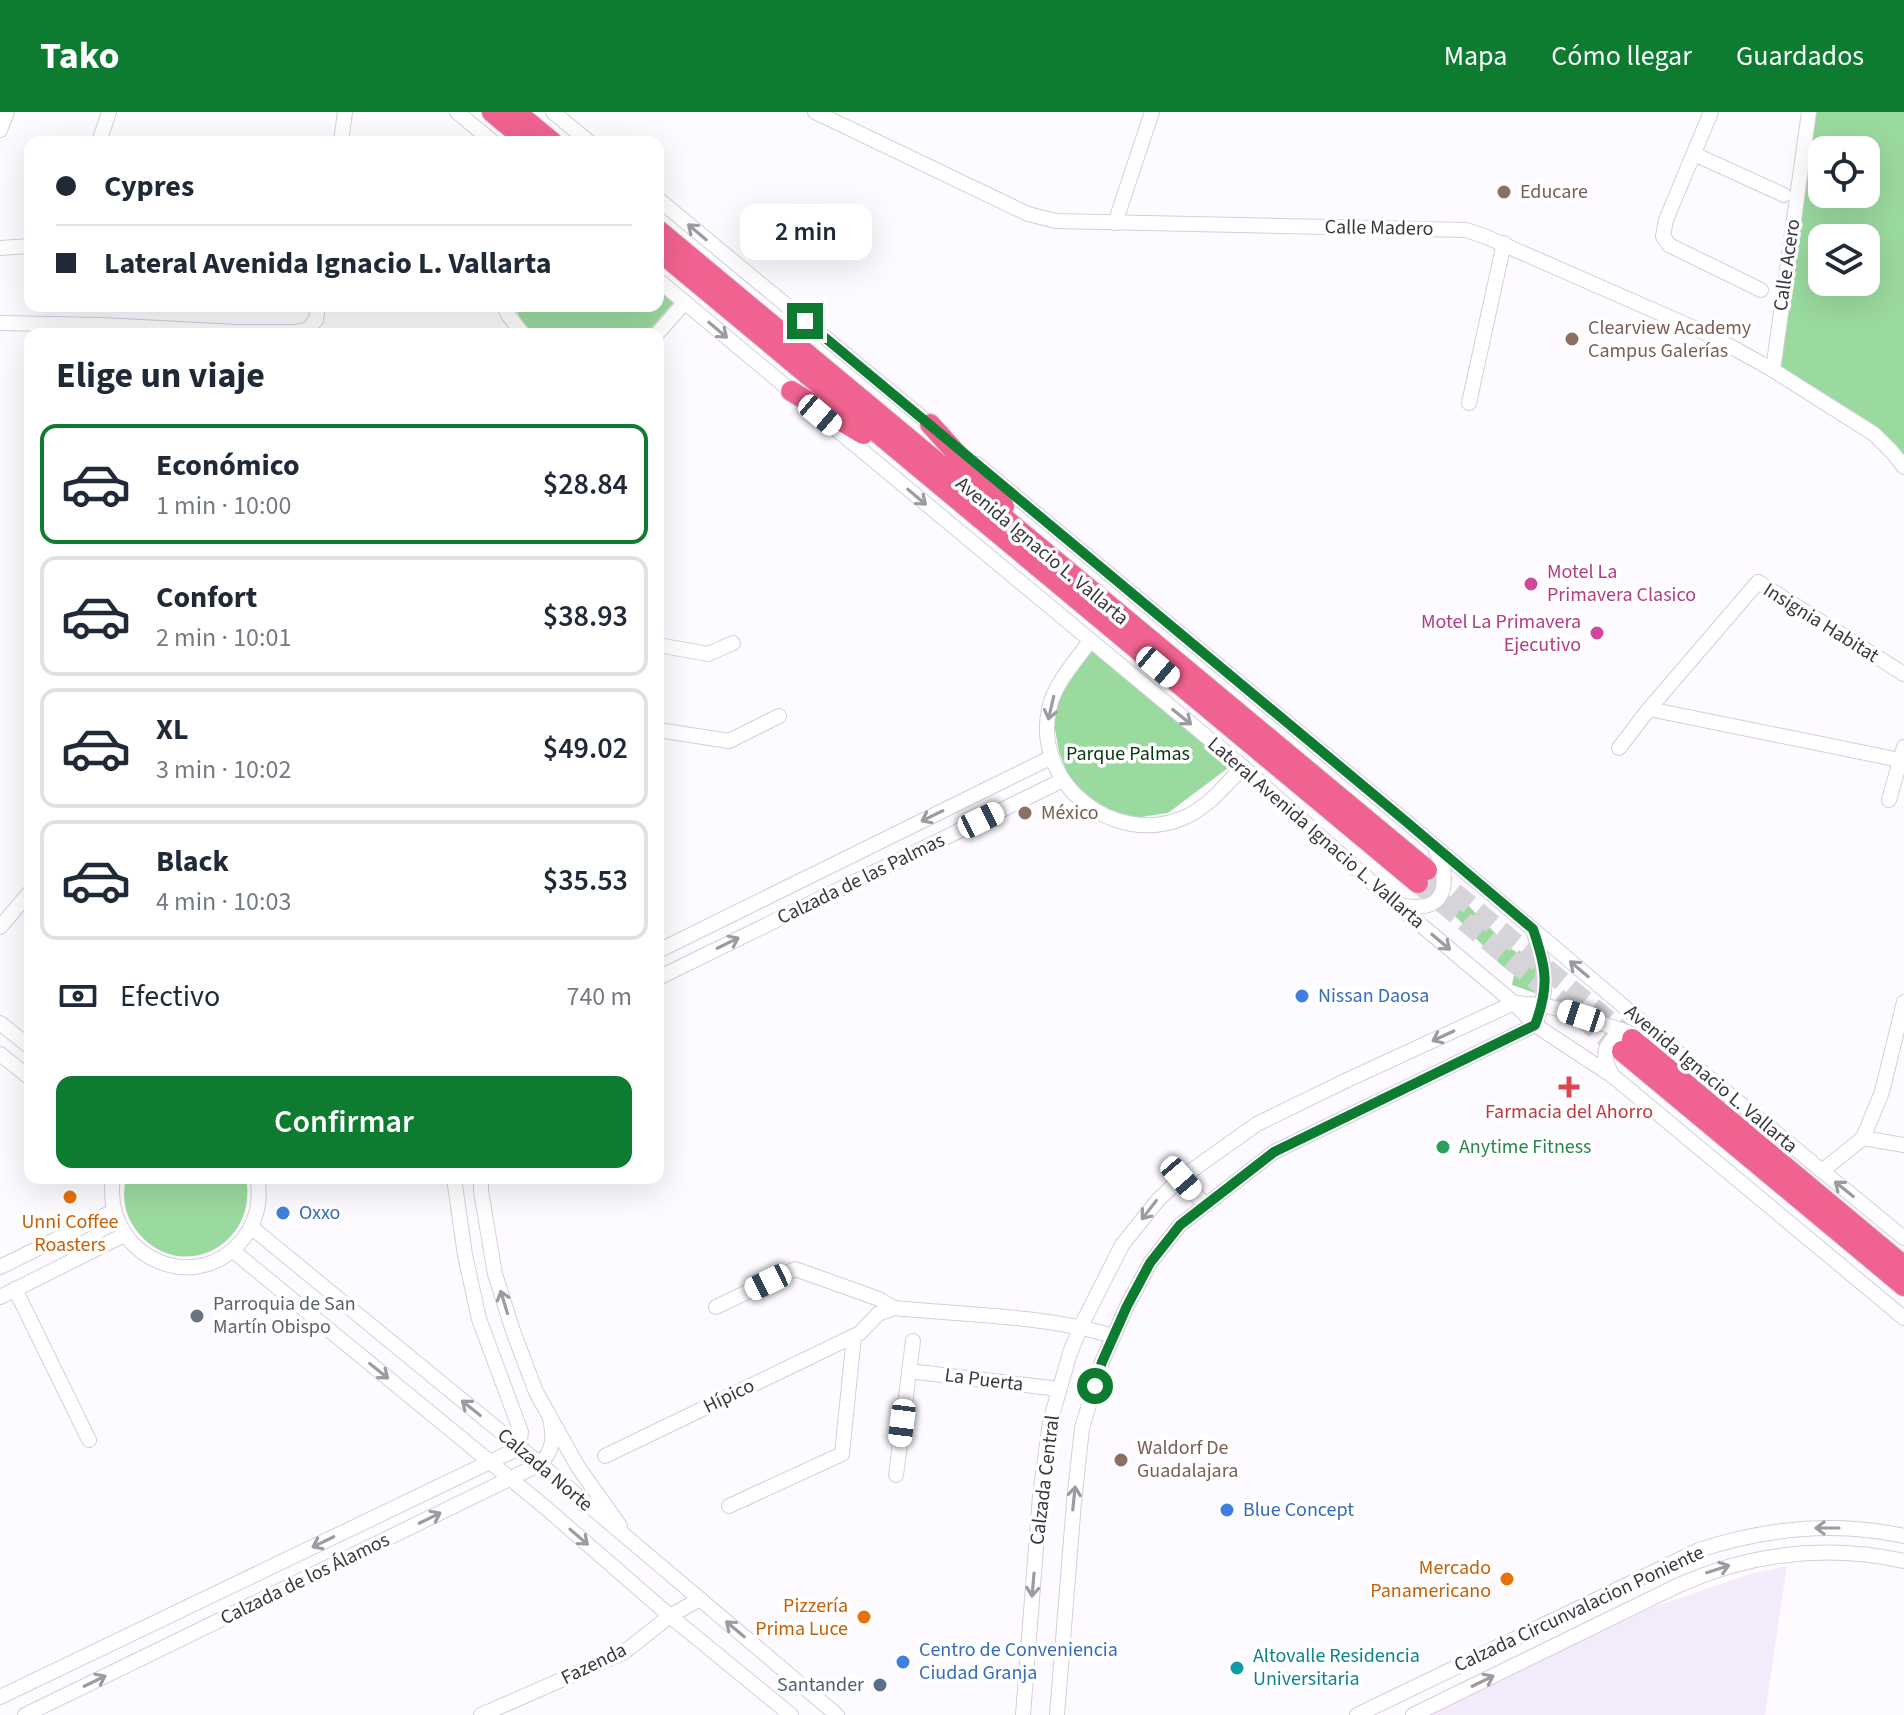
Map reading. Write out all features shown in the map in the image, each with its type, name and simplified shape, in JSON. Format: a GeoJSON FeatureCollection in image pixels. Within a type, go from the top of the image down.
{"type":"FeatureCollection","features":[{"type":"Feature","properties":{"kind":"highway"},"geometry":{"type":"LineString","coordinates":[[492,112],[521,136]]}},
{"type":"Feature","properties":{"kind":"highway"},"geometry":{"type":"LineString","coordinates":[[516,112],[545,136]]}},
{"type":"Feature","properties":{"kind":"highway","name":"Avenida Ignacio L. Vallarta"},"geometry":{"type":"LineString","coordinates":[[664,235],[1055,562],[1423,876],[920,469],[664,255]]}},
{"type":"Feature","properties":{"kind":"highway"},"geometry":{"type":"LineString","coordinates":[[791,391],[920,469]]}},
{"type":"Feature","properties":{"kind":"highway"},"geometry":{"type":"LineString","coordinates":[[930,424],[1055,562]]}},
{"type":"Feature","properties":{"kind":"highway","name":"Avenida Ignacio L. Vallarta"},"geometry":{"type":"LineString","coordinates":[[1625,1040],[1904,1266]]}},
{"type":"Feature","properties":{"kind":"highway","name":"Avenida Ignacio L. Vallarta"},"geometry":{"type":"LineString","coordinates":[[1625,1040],[1904,1286]]}},
{"type":"Feature","properties":{"kind":"street"},"geometry":{"type":"LineString","coordinates":[[0,130],[7,112]]}},
{"type":"Feature","properties":{"kind":"street"},"geometry":{"type":"LineString","coordinates":[[101,136],[109,112]]}},
{"type":"Feature","properties":{"kind":"street"},"geometry":{"type":"LineString","coordinates":[[342,136],[345,112]]}},
{"type":"Feature","properties":{"kind":"street"},"geometry":{"type":"LineString","coordinates":[[457,112],[486,136]]}},
{"type":"Feature","properties":{"kind":"street"},"geometry":{"type":"LineString","coordinates":[[553,112],[582,136]]}},
{"type":"Feature","properties":{"kind":"street","name":"Calle Madero"},"geometry":{"type":"LineString","coordinates":[[815,112],[1028,214],[1056,221],[1466,230],[1504,243],[1710,335],[1773,370],[1874,434],[1904,467]]}},
{"type":"Feature","properties":{"kind":"street"},"geometry":{"type":"LineString","coordinates":[[1115,223],[1152,112]]}},
{"type":"Feature","properties":{"kind":"street"},"geometry":{"type":"LineString","coordinates":[[1711,112],[1666,220],[1663,236],[1669,245],[1761,290]]}},
{"type":"Feature","properties":{"kind":"street","name":"Calle Acero"},"geometry":{"type":"LineString","coordinates":[[1773,370],[1809,112]]}},
{"type":"Feature","properties":{"kind":"street"},"geometry":{"type":"LineString","coordinates":[[1694,154],[1784,195]]}},
{"type":"Feature","properties":{"kind":"street"},"geometry":{"type":"LineString","coordinates":[[664,204],[930,424]]}},
{"type":"Feature","properties":{"kind":"street"},"geometry":{"type":"LineString","coordinates":[[1469,403],[1504,243]]}},
{"type":"Feature","properties":{"kind":"street"},"geometry":{"type":"LineString","coordinates":[[0,248],[24,246]]}},
{"type":"Feature","properties":{"kind":"street","name":"Lateral Avenida Ignacio L. Vallarta"},"geometry":{"type":"LineString","coordinates":[[664,285],[1243,767],[1396,904],[1514,1003],[1535,1025],[1614,1077],[1904,1318]]}},
{"type":"Feature","properties":{"kind":"street"},"geometry":{"type":"LineString","coordinates":[[662,328],[685,302]]}},
{"type":"Feature","properties":{"kind":"street"},"geometry":{"type":"LineString","coordinates":[[0,323],[72,328]]}},
{"type":"Feature","properties":{"kind":"street","name":"Avenida Ignacio L. Vallarta"},"geometry":{"type":"LineString","coordinates":[[930,424],[1675,1050],[1904,1238]]}},
{"type":"Feature","properties":{"kind":"street","name":"Insignia Habitat"},"geometry":{"type":"LineString","coordinates":[[1619,748],[1758,582],[1904,674]]}},
{"type":"Feature","properties":{"kind":"street"},"geometry":{"type":"LineString","coordinates":[[1090,641],[1056,689],[1049,710],[1048,733],[1052,757],[1063,780],[1077,797],[1099,814],[1125,823],[1151,825],[1180,820],[1202,808],[1243,767]]}},
{"type":"Feature","properties":{"kind":"street"},"geometry":{"type":"LineString","coordinates":[[664,646],[708,654],[733,643]]}},
{"type":"Feature","properties":{"kind":"street"},"geometry":{"type":"LineString","coordinates":[[1649,709],[1902,754],[1889,800]]}},
{"type":"Feature","properties":{"kind":"street"},"geometry":{"type":"LineString","coordinates":[[664,731],[729,741],[779,716]]}},
{"type":"Feature","properties":{"kind":"street","name":"Calzada de las Palmas"},"geometry":{"type":"LineString","coordinates":[[664,948],[1052,757]]}},
{"type":"Feature","properties":{"kind":"street","name":"Calzada de las Palmas"},"geometry":{"type":"LineString","coordinates":[[664,975],[1063,780]]}},
{"type":"Feature","properties":{"kind":"street"},"geometry":{"type":"LineString","coordinates":[[1396,904],[1425,906],[1442,893],[1445,874],[1434,847]]}},
{"type":"Feature","properties":{"kind":"street"},"geometry":{"type":"LineString","coordinates":[[0,927],[24,899]]}},
{"type":"Feature","properties":{"kind":"street"},"geometry":{"type":"LineString","coordinates":[[761,900],[772,922]]}},
{"type":"Feature","properties":{"kind":"street"},"geometry":{"type":"LineString","coordinates":[[1533,929],[1545,966],[1543,1005],[1535,1025]]}},
{"type":"Feature","properties":{"kind":"street"},"geometry":{"type":"LineString","coordinates":[[1822,1171],[1863,1138],[1882,1092],[1904,1002]]}},
{"type":"Feature","properties":{"kind":"street"},"geometry":{"type":"LineString","coordinates":[[1514,1003],[1543,1005],[1566,1011],[1625,1040],[1675,1050]]}},
{"type":"Feature","properties":{"kind":"street","name":"Calzada Central"},"geometry":{"type":"LineString","coordinates":[[1023,1715],[1040,1496],[1050,1422],[1081,1326],[1122,1245],[1158,1200],[1181,1178],[1257,1124],[1514,1003]]}},
{"type":"Feature","properties":{"kind":"street"},"geometry":{"type":"LineString","coordinates":[[0,1023],[24,1042]]}},
{"type":"Feature","properties":{"kind":"street","name":"Calzada Central"},"geometry":{"type":"LineString","coordinates":[[1057,1715],[1082,1428],[1102,1362],[1150,1263],[1180,1225],[1274,1152],[1535,1025]]}},
{"type":"Feature","properties":{"kind":"street"},"geometry":{"type":"LineString","coordinates":[[1614,1077],[1604,1055],[1609,1042],[1625,1040]]}},
{"type":"Feature","properties":{"kind":"street"},"geometry":{"type":"LineString","coordinates":[[0,1054],[24,1073]]}},
{"type":"Feature","properties":{"kind":"street"},"geometry":{"type":"LineString","coordinates":[[1863,1138],[1904,1145]]}},
{"type":"Feature","properties":{"kind":"street"},"geometry":{"type":"LineString","coordinates":[[1181,1178],[1205,1205]]}},
{"type":"Feature","properties":{"kind":"street"},"geometry":{"type":"LineString","coordinates":[[113,1184],[114,1211],[124,1235],[150,1258],[175,1266],[201,1265],[217,1260],[243,1240],[256,1214],[258,1184]]}},
{"type":"Feature","properties":{"kind":"street"},"geometry":{"type":"LineString","coordinates":[[455,1184],[465,1255],[479,1319],[521,1432],[519,1448]]}},
{"type":"Feature","properties":{"kind":"street"},"geometry":{"type":"LineString","coordinates":[[481,1184],[495,1274],[536,1392],[578,1467],[632,1542]]}},
{"type":"Feature","properties":{"kind":"street"},"geometry":{"type":"LineString","coordinates":[[0,1267],[114,1211]]}},
{"type":"Feature","properties":{"kind":"street","name":"Calzada Norte"},"geometry":{"type":"LineString","coordinates":[[251,1227],[540,1464],[837,1715]]}},
{"type":"Feature","properties":{"kind":"street"},"geometry":{"type":"LineString","coordinates":[[0,1297],[124,1235]]}},
{"type":"Feature","properties":{"kind":"street","name":"Calzada Norte"},"geometry":{"type":"LineString","coordinates":[[232,1250],[791,1715]]}},
{"type":"Feature","properties":{"kind":"street"},"geometry":{"type":"LineString","coordinates":[[716,1307],[795,1269],[879,1299],[894,1308],[1081,1326],[1113,1336]]}},
{"type":"Feature","properties":{"kind":"street"},"geometry":{"type":"LineString","coordinates":[[15,1289],[89,1440]]}},
{"type":"Feature","properties":{"kind":"street","name":"Hípico"},"geometry":{"type":"LineString","coordinates":[[605,1456],[860,1333],[878,1314],[894,1308]]}},
{"type":"Feature","properties":{"kind":"street"},"geometry":{"type":"LineString","coordinates":[[729,1506],[842,1454],[854,1336]]}},
{"type":"Feature","properties":{"kind":"street"},"geometry":{"type":"LineString","coordinates":[[896,1475],[913,1341]]}},
{"type":"Feature","properties":{"kind":"street","name":"La Puerta"},"geometry":{"type":"LineString","coordinates":[[909,1371],[1059,1389]]}},
{"type":"Feature","properties":{"kind":"street"},"geometry":{"type":"LineString","coordinates":[[540,1464],[552,1448],[550,1418]]}},
{"type":"Feature","properties":{"kind":"street","name":"Calzada de los Álamos"},"geometry":{"type":"LineString","coordinates":[[0,1697],[519,1448]]}},
{"type":"Feature","properties":{"kind":"street","name":"Calzada de los Álamos"},"geometry":{"type":"LineString","coordinates":[[25,1715],[540,1464]]}},
{"type":"Feature","properties":{"kind":"street","name":"Calzada Circunvalacion Poniente"},"geometry":{"type":"LineString","coordinates":[[1357,1715],[1699,1550],[1756,1534],[1794,1528],[1860,1529],[1904,1536]]}},
{"type":"Feature","properties":{"kind":"street"},"geometry":{"type":"LineString","coordinates":[[1860,1529],[1862,1554]]}},
{"type":"Feature","properties":{"kind":"street"},"geometry":{"type":"LineString","coordinates":[[1413,1715],[1708,1572],[1761,1557],[1796,1552],[1827,1551],[1904,1561]]}},
{"type":"Feature","properties":{"kind":"street","name":"Fazenda"},"geometry":{"type":"LineString","coordinates":[[481,1715],[623,1653],[670,1616],[700,1599]]}},
{"type":"Feature","properties":{"kind":"street"},"geometry":{"type":"LineString","coordinates":[[194,1604],[208,1626]]}},
{"type":"Feature","properties":{"kind":"shaded area"},"geometry":{"type":"Polygon","coordinates":[[[1787,1566],[1765,1715],[1429,1715],[1654,1607],[1750,1574],[1787,1566]]]}},
{"type":"Feature","properties":{"kind":"green space"},"geometry":{"type":"Polygon","coordinates":[[[1815,112],[1904,112],[1904,459],[1778,365],[1808,160],[1808,208],[1880,208],[1880,136],[1811,136],[1815,112]]]}},
{"type":"Feature","properties":{"kind":"green space"},"geometry":{"type":"Polygon","coordinates":[[[664,293],[674,302],[651,328],[528,328],[517,312],[664,312],[664,293]]]}},
{"type":"Feature","properties":{"kind":"green space","name":"Parque Palmas"},"geometry":{"type":"Polygon","coordinates":[[[1092,649],[1232,765],[1168,813],[1134,818],[1093,804],[1069,777],[1059,752],[1054,724],[1061,691],[1092,649]]]}},
{"type":"Feature","properties":{"kind":"green space"},"geometry":{"type":"Polygon","coordinates":[[[1460,897],[1500,942],[1518,953],[1519,950],[1536,964],[1535,993],[1512,985],[1514,975],[1446,906],[1460,897]]]}},
{"type":"Feature","properties":{"kind":"green space"},"geometry":{"type":"Polygon","coordinates":[[[125,1184],[246,1184],[247,1202],[240,1223],[228,1239],[212,1250],[193,1256],[173,1255],[153,1247],[136,1230],[129,1218],[125,1184]]]}},
{"type":"Feature","properties":{"kind":"tunnel"},"geometry":{"type":"LineString","coordinates":[[1431,873],[1625,1034]]}},
{"type":"Feature","properties":{"kind":"tunnel"},"geometry":{"type":"LineString","coordinates":[[1418,883],[1622,1051]]}},
{"type":"Feature","properties":{"kind":"place","name":"Educare"},"geometry":{"type":"Point","coordinates":[1504,192]}},
{"type":"Feature","properties":{"kind":"place","name":"Clearview Academy Campus Galerías"},"geometry":{"type":"Point","coordinates":[1572,339]}},
{"type":"Feature","properties":{"kind":"place","name":"Motel La Primavera Clasico"},"geometry":{"type":"Point","coordinates":[1531,584]}},
{"type":"Feature","properties":{"kind":"place","name":"Motel La Primavera Ejecutivo"},"geometry":{"type":"Point","coordinates":[1597,633]}},
{"type":"Feature","properties":{"kind":"place","name":"México"},"geometry":{"type":"Point","coordinates":[1025,813]}},
{"type":"Feature","properties":{"kind":"place","name":"Nissan Daosa"},"geometry":{"type":"Point","coordinates":[1302,996]}},
{"type":"Feature","properties":{"kind":"place","name":"Farmacia del Ahorro"},"geometry":{"type":"Point","coordinates":[1569,1087]}},
{"type":"Feature","properties":{"kind":"place","name":"Anytime Fitness"},"geometry":{"type":"Point","coordinates":[1443,1147]}},
{"type":"Feature","properties":{"kind":"place","name":"Unni Coffee Roasters"},"geometry":{"type":"Point","coordinates":[70,1197]}},
{"type":"Feature","properties":{"kind":"place","name":"Oxxo"},"geometry":{"type":"Point","coordinates":[283,1213]}},
{"type":"Feature","properties":{"kind":"place","name":"Parroquia de San Martín Obispo"},"geometry":{"type":"Point","coordinates":[197,1316]}},
{"type":"Feature","properties":{"kind":"place","name":"Waldorf De Guadalajara"},"geometry":{"type":"Point","coordinates":[1121,1460]}},
{"type":"Feature","properties":{"kind":"place","name":"Blue Concept"},"geometry":{"type":"Point","coordinates":[1227,1510]}},
{"type":"Feature","properties":{"kind":"place","name":"Mercado Panamericano"},"geometry":{"type":"Point","coordinates":[1507,1579]}},
{"type":"Feature","properties":{"kind":"place","name":"Pizzería Prima Luce"},"geometry":{"type":"Point","coordinates":[864,1617]}},
{"type":"Feature","properties":{"kind":"place","name":"Centro de Conveniencia Ciudad Granja"},"geometry":{"type":"Point","coordinates":[903,1662]}},
{"type":"Feature","properties":{"kind":"place","name":"Altovalle Residencia Universitaria"},"geometry":{"type":"Point","coordinates":[1237,1668]}},
{"type":"Feature","properties":{"kind":"place","name":"Santander"},"geometry":{"type":"Point","coordinates":[880,1685]}},
{"type":"Feature","properties":{"kind":"route"},"geometry":{"type":"LineString","coordinates":[[805,321],[1533,929],[1545,966],[1543,1005],[1535,1025],[1274,1152],[1180,1225],[1150,1263],[1127,1306],[1102,1362],[1095,1386]]}}]}
